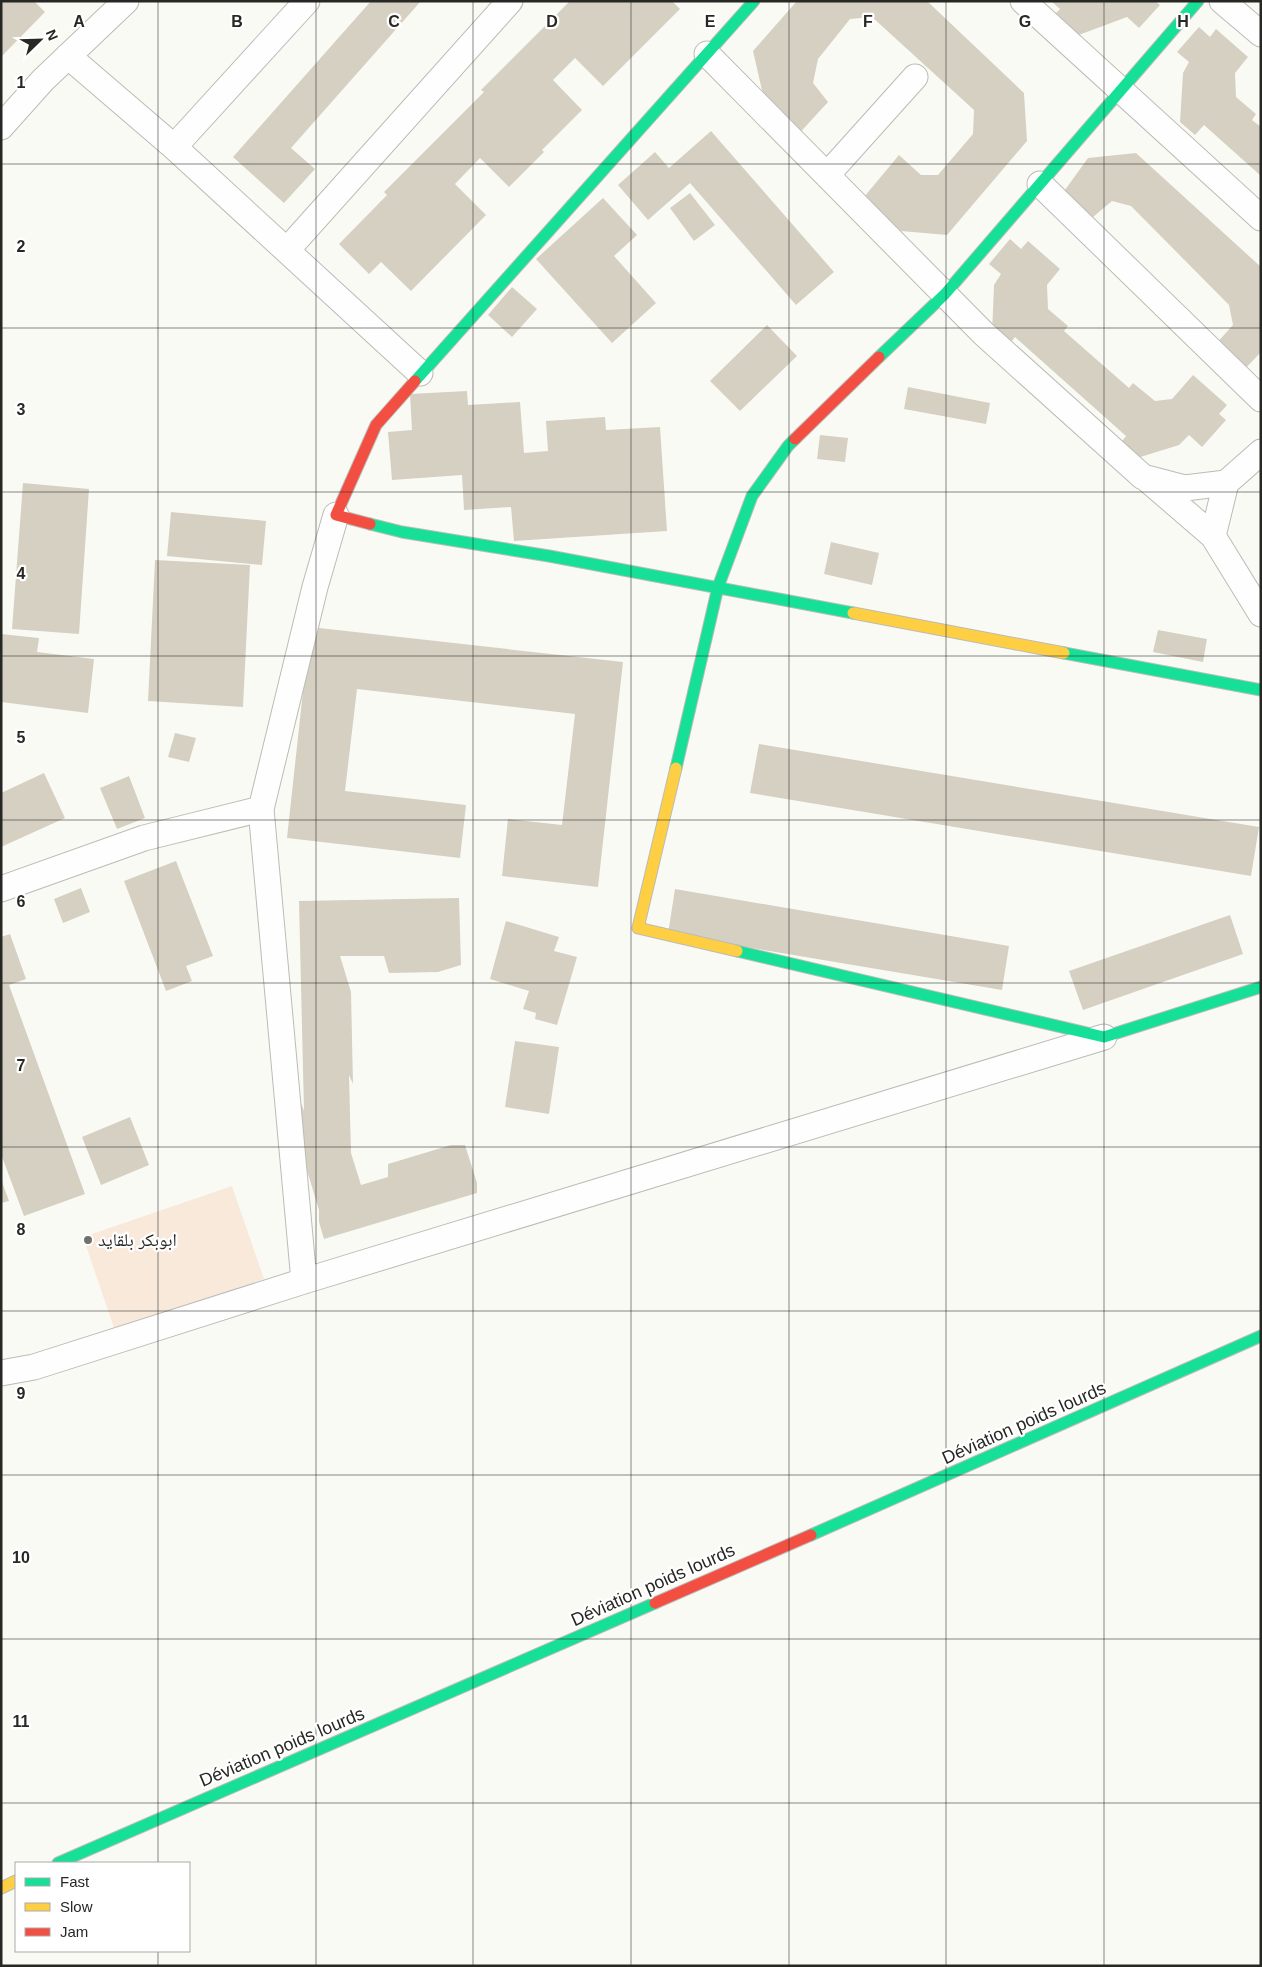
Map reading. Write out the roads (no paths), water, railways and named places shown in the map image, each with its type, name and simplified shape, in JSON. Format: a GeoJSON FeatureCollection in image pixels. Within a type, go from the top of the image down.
{"type":"FeatureCollection","features":[{"type":"Feature","properties":{"kind":"street"},"geometry":{"type":"LineString","coordinates":[[1,127],[43,80],[126,1]]}},
{"type":"Feature","properties":{"kind":"street"},"geometry":{"type":"LineString","coordinates":[[174,147],[307,1]]}},
{"type":"Feature","properties":{"kind":"street"},"geometry":{"type":"LineString","coordinates":[[287,250],[510,1]]}},
{"type":"Feature","properties":{"kind":"street"},"geometry":{"type":"LineString","coordinates":[[304,1281],[261,809],[315,587],[336,515],[376,425],[420,373],[754,1]]}},
{"type":"Feature","properties":{"kind":"street"},"geometry":{"type":"LineString","coordinates":[[1023,1],[1261,218]]}},
{"type":"Feature","properties":{"kind":"street"},"geometry":{"type":"LineString","coordinates":[[1104,1037],[638,928],[718,588],[752,496],[788,446],[945,294],[1198,1]]}},
{"type":"Feature","properties":{"kind":"street"},"geometry":{"type":"LineString","coordinates":[[1222,1],[1261,34]]}},
{"type":"Feature","properties":{"kind":"street"},"geometry":{"type":"LineString","coordinates":[[707,54],[984,334],[1143,477],[1213,536],[1261,614]]}},
{"type":"Feature","properties":{"kind":"street"},"geometry":{"type":"LineString","coordinates":[[68,56],[174,147],[420,373]]}},
{"type":"Feature","properties":{"kind":"street"},"geometry":{"type":"LineString","coordinates":[[827,175],[915,77]]}},
{"type":"Feature","properties":{"kind":"street"},"geometry":{"type":"LineString","coordinates":[[1040,184],[1261,399]]}},
{"type":"Feature","properties":{"kind":"street"},"geometry":{"type":"LineString","coordinates":[[1143,477],[1185,488],[1226,483],[1261,452]]}},
{"type":"Feature","properties":{"kind":"street"},"geometry":{"type":"LineString","coordinates":[[1213,536],[1226,483]]}},
{"type":"Feature","properties":{"kind":"street"},"geometry":{"type":"LineString","coordinates":[[336,515],[402,532],[549,556],[1261,690]]}},
{"type":"Feature","properties":{"kind":"street"},"geometry":{"type":"LineString","coordinates":[[1,889],[144,838],[261,809]]}},
{"type":"Feature","properties":{"kind":"street"},"geometry":{"type":"LineString","coordinates":[[1,1374],[34,1367],[304,1281],[1104,1037],[1261,987]]}},
{"type":"Feature","properties":{"kind":"street","name":"Déviation poids lourds"},"geometry":{"type":"LineString","coordinates":[[60,1862],[878,1507],[1261,1336]]}},
{"type":"Feature","properties":{"kind":"street"},"geometry":{"type":"LineString","coordinates":[[1,1888],[15,1881]]}},
{"type":"Feature","properties":{"kind":"place","name":"ابوبكر بلقايد"},"geometry":{"type":"Point","coordinates":[88,1240]}}]}
